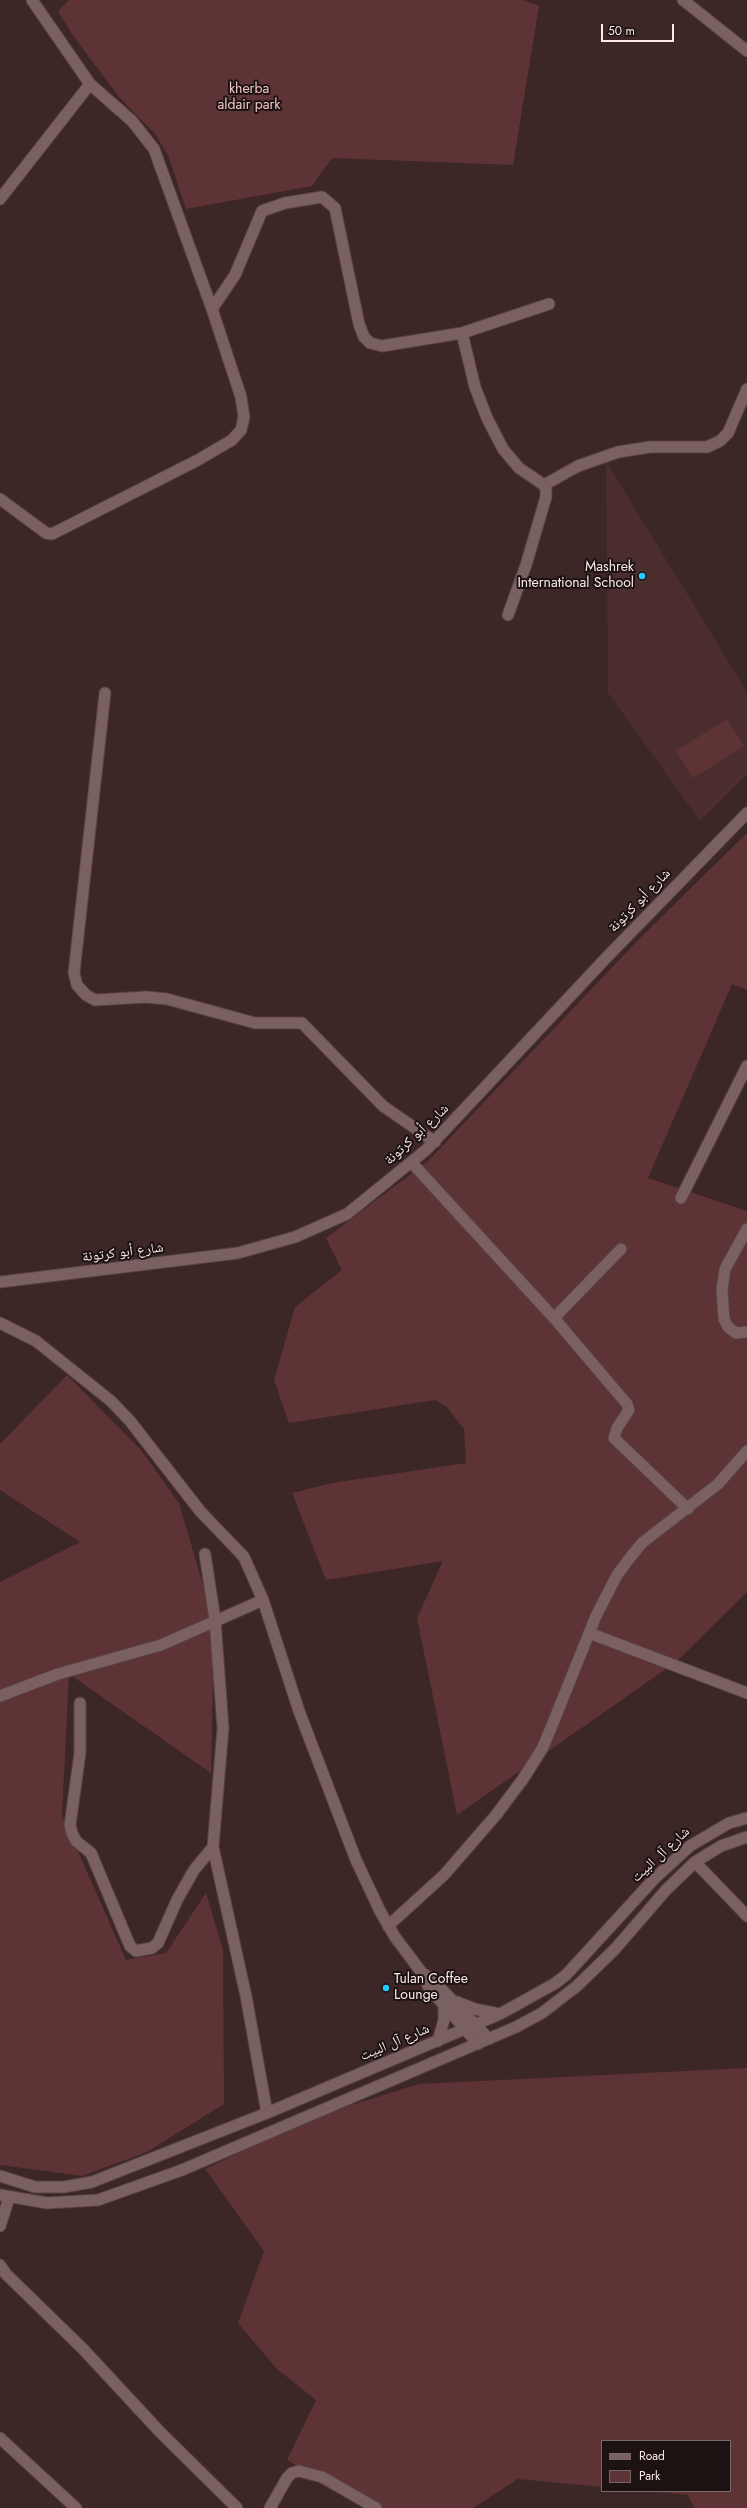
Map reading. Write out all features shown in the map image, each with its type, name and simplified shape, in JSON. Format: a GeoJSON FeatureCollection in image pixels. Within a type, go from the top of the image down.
{"type":"FeatureCollection","features":[{"type":"Feature","properties":{"kind":"street"},"geometry":{"type":"LineString","coordinates":[[0,499],[46,533],[52,534],[198,460],[232,440],[241,430],[244,417],[240,398],[212,309],[154,149],[132,121],[90,84],[32,0]]}},
{"type":"Feature","properties":{"kind":"street"},"geometry":{"type":"LineString","coordinates":[[683,0],[747,51]]}},
{"type":"Feature","properties":{"kind":"street"},"geometry":{"type":"LineString","coordinates":[[0,199],[90,84]]}},
{"type":"Feature","properties":{"kind":"street"},"geometry":{"type":"LineString","coordinates":[[212,309],[235,275],[262,211],[280,204],[322,197],[335,208],[364,337],[370,343],[382,346],[462,333],[549,304]]}},
{"type":"Feature","properties":{"kind":"street"},"geometry":{"type":"LineString","coordinates":[[462,333],[475,387],[487,418],[503,449],[519,468],[544,485],[546,497],[526,565],[508,615]]}},
{"type":"Feature","properties":{"kind":"street"},"geometry":{"type":"LineString","coordinates":[[544,485],[578,466],[618,452],[650,447],[707,447],[720,441],[728,433],[747,389]]}},
{"type":"Feature","properties":{"kind":"street"},"geometry":{"type":"LineString","coordinates":[[105,693],[74,973],[77,985],[86,995],[95,1000],[146,997],[167,999],[255,1022],[302,1023],[383,1106],[435,1142]]}},
{"type":"Feature","properties":{"kind":"street","name":"شارع أبو كرتونة"},"geometry":{"type":"LineString","coordinates":[[0,1282],[219,1256],[265,1246],[320,1227],[347,1214],[412,1163],[435,1142],[605,959],[747,813]]}},
{"type":"Feature","properties":{"kind":"street"},"geometry":{"type":"LineString","coordinates":[[681,1198],[747,1066]]}},
{"type":"Feature","properties":{"kind":"street"},"geometry":{"type":"LineString","coordinates":[[412,1163],[554,1318],[630,1408],[617,1428],[614,1438],[688,1509]]}},
{"type":"Feature","properties":{"kind":"street"},"geometry":{"type":"LineString","coordinates":[[747,1229],[725,1269],[722,1290],[724,1320],[728,1327],[736,1332],[747,1332]]}},
{"type":"Feature","properties":{"kind":"street"},"geometry":{"type":"LineString","coordinates":[[554,1318],[621,1249]]}},
{"type":"Feature","properties":{"kind":"street"},"geometry":{"type":"LineString","coordinates":[[0,1324],[36,1341],[115,1405],[200,1512],[244,1557],[263,1600],[299,1710],[356,1860],[388,1926],[422,1972],[426,1984],[476,2025],[489,2039]]}},
{"type":"Feature","properties":{"kind":"street"},"geometry":{"type":"LineString","coordinates":[[388,1926],[444,1875],[496,1814],[523,1779],[542,1749],[604,1599],[629,1559],[642,1543],[688,1509],[730,1473],[747,1451]]}},
{"type":"Feature","properties":{"kind":"street"},"geometry":{"type":"LineString","coordinates":[[205,1554],[215,1620],[223,1735],[217,1779],[213,1847],[246,1996],[267,2113]]}},
{"type":"Feature","properties":{"kind":"street"},"geometry":{"type":"LineString","coordinates":[[0,1696],[58,1674],[161,1645],[263,1600]]}},
{"type":"Feature","properties":{"kind":"street"},"geometry":{"type":"LineString","coordinates":[[589,1633],[747,1693]]}},
{"type":"Feature","properties":{"kind":"street"},"geometry":{"type":"LineString","coordinates":[[80,1703],[80,1754],[70,1825],[76,1841],[91,1853],[130,1946],[136,1951],[152,1948],[158,1943],[177,1900],[194,1870],[213,1847]]}},
{"type":"Feature","properties":{"kind":"street","name":"شارع آل البيت"},"geometry":{"type":"LineString","coordinates":[[0,2176],[35,2187],[64,2187],[92,2182],[267,2113],[500,2014],[554,1984],[566,1974],[654,1879],[690,1846],[729,1823],[747,1818]]}},
{"type":"Feature","properties":{"kind":"street","name":"شارع آل البيت"},"geometry":{"type":"LineString","coordinates":[[5,2197],[47,2203],[98,2200],[182,2170],[279,2126],[489,2039],[542,2013],[577,1986],[615,1949],[666,1890],[695,1862],[721,1846],[747,1837]]}},
{"type":"Feature","properties":{"kind":"street"},"geometry":{"type":"LineString","coordinates":[[695,1862],[747,1916]]}},
{"type":"Feature","properties":{"kind":"street"},"geometry":{"type":"LineString","coordinates":[[448,2003],[500,2014]]}},
{"type":"Feature","properties":{"kind":"street"},"geometry":{"type":"LineString","coordinates":[[448,2003],[465,2030],[478,2044]]}},
{"type":"Feature","properties":{"kind":"street"},"geometry":{"type":"LineString","coordinates":[[438,2041],[448,2003]]}},
{"type":"Feature","properties":{"kind":"street"},"geometry":{"type":"LineString","coordinates":[[0,2226],[5,2197]]}},
{"type":"Feature","properties":{"kind":"street"},"geometry":{"type":"LineString","coordinates":[[0,2265],[6,2274],[83,2349],[161,2433],[238,2508]]}},
{"type":"Feature","properties":{"kind":"street"},"geometry":{"type":"LineString","coordinates":[[0,2438],[76,2508]]}},
{"type":"Feature","properties":{"kind":"street"},"geometry":{"type":"LineString","coordinates":[[270,2508],[287,2478],[292,2473],[299,2471],[322,2477],[376,2508]]}},
{"type":"Feature","properties":{"kind":"shaded area","name":"Mashrek International School"},"geometry":{"type":"Polygon","coordinates":[[[606,461],[747,692],[747,774],[700,821],[608,693],[606,461]]]}},
{"type":"Feature","properties":{"kind":"green space","name":"kherba aldair park"},"geometry":{"type":"Polygon","coordinates":[[[69,0],[523,0],[539,6],[513,165],[332,158],[312,186],[186,209],[168,155],[155,134],[119,97],[74,37],[58,11],[69,0]]]}},
{"type":"Feature","properties":{"kind":"green space"},"geometry":{"type":"Polygon","coordinates":[[[727,719],[744,746],[693,778],[676,751],[727,719]]]}},
{"type":"Feature","properties":{"kind":"green space"},"geometry":{"type":"Polygon","coordinates":[[[747,833],[747,990],[732,984],[648,1178],[747,1211],[747,1592],[676,1662],[457,1815],[417,1618],[443,1561],[326,1580],[292,1493],[332,1483],[466,1463],[464,1429],[446,1406],[435,1400],[289,1423],[274,1380],[295,1307],[342,1270],[326,1238],[428,1161],[640,938],[747,833]]]}},
{"type":"Feature","properties":{"kind":"green space"},"geometry":{"type":"Polygon","coordinates":[[[67,1375],[141,1450],[179,1503],[209,1605],[213,1678],[211,1773],[69,1674],[62,1815],[126,1960],[166,1953],[206,1893],[223,1950],[224,2104],[147,2152],[82,2176],[0,2165],[0,1582],[80,1542],[0,1490],[0,1444],[67,1375]]]}},
{"type":"Feature","properties":{"kind":"green space"},"geometry":{"type":"Polygon","coordinates":[[[747,2068],[747,2508],[694,2508],[688,2495],[660,2492],[731,2492],[731,2440],[601,2440],[601,2487],[518,2479],[473,2508],[373,2508],[287,2460],[316,2400],[277,2369],[238,2323],[264,2251],[205,2169],[316,2116],[419,2084],[747,2068]]]}},
{"type":"Feature","properties":{"kind":"place","name":"Mashrek International School"},"geometry":{"type":"Point","coordinates":[642,576]}},
{"type":"Feature","properties":{"kind":"place","name":"Tulan Coffee Lounge"},"geometry":{"type":"Point","coordinates":[386,1988]}}]}
